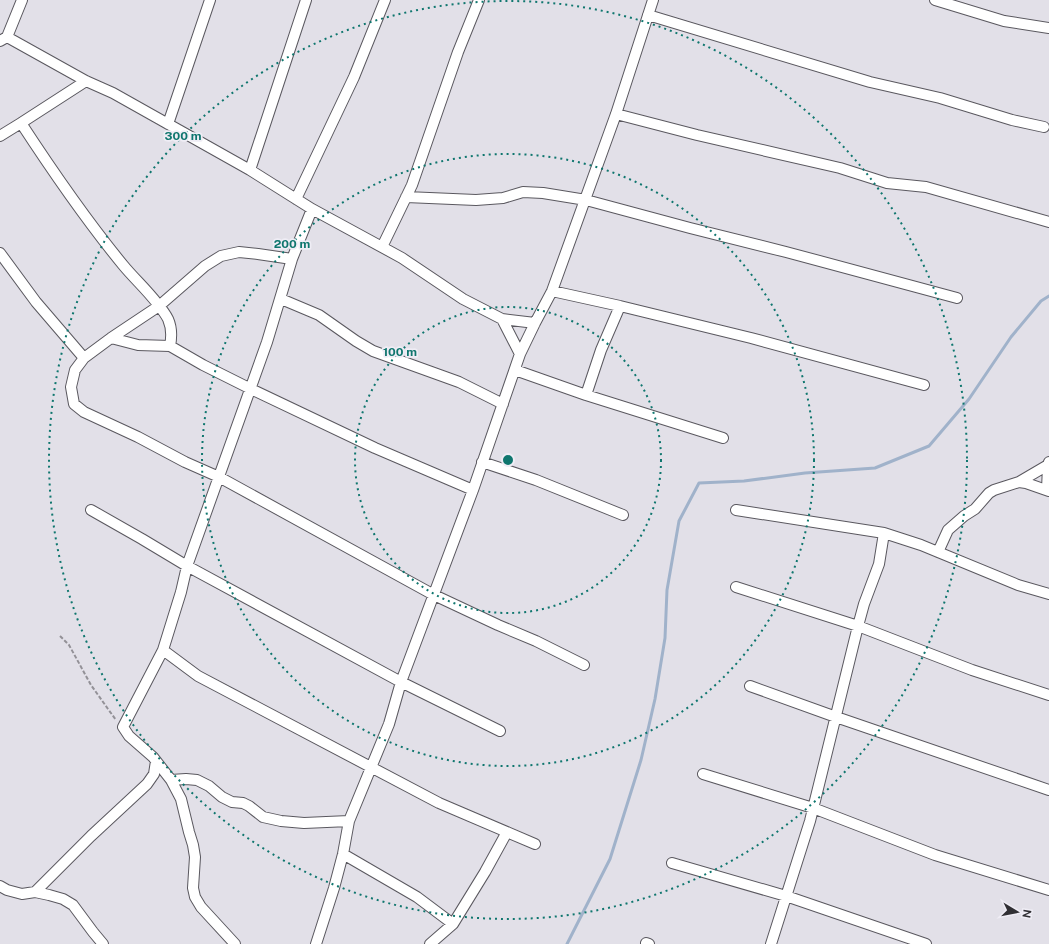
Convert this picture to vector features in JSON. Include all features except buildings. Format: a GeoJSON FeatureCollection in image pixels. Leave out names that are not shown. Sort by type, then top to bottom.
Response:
{"type":"FeatureCollection","features":[{"type":"Feature","properties":{"kind":"street"},"geometry":{"type":"LineString","coordinates":[[22,0],[3,39],[113,93],[250,170],[312,209],[402,258],[463,299],[502,319],[535,323]]}},
{"type":"Feature","properties":{"kind":"street"},"geometry":{"type":"LineString","coordinates":[[168,124],[210,0]]}},
{"type":"Feature","properties":{"kind":"street"},"geometry":{"type":"LineString","coordinates":[[250,170],[306,0]]}},
{"type":"Feature","properties":{"kind":"street"},"geometry":{"type":"LineString","coordinates":[[296,199],[354,77],[385,0]]}},
{"type":"Feature","properties":{"kind":"street"},"geometry":{"type":"LineString","coordinates":[[382,247],[412,185],[458,52],[479,0]]}},
{"type":"Feature","properties":{"kind":"street"},"geometry":{"type":"LineString","coordinates":[[316,944],[334,888],[343,854],[349,821],[389,724],[401,682],[473,490],[520,354],[552,291],[586,200],[653,0]]}},
{"type":"Feature","properties":{"kind":"street"},"geometry":{"type":"LineString","coordinates":[[935,0],[1004,21],[1049,28]]}},
{"type":"Feature","properties":{"kind":"street"},"geometry":{"type":"LineString","coordinates":[[648,15],[870,82],[940,98],[1012,120],[1044,127]]}},
{"type":"Feature","properties":{"kind":"street"},"geometry":{"type":"LineString","coordinates":[[0,136],[86,81]]}},
{"type":"Feature","properties":{"kind":"street"},"geometry":{"type":"LineString","coordinates":[[616,114],[697,135],[840,168],[887,182],[926,187],[1049,222]]}},
{"type":"Feature","properties":{"kind":"street"},"geometry":{"type":"LineString","coordinates":[[21,123],[80,211],[123,266],[159,306],[168,319],[172,332],[170,346]]}},
{"type":"Feature","properties":{"kind":"street"},"geometry":{"type":"LineString","coordinates":[[406,198],[476,200],[503,198],[523,192],[543,193],[586,200],[957,298]]}},
{"type":"Feature","properties":{"kind":"street"},"geometry":{"type":"LineString","coordinates":[[235,944],[201,907],[195,897],[193,888],[195,857],[181,799],[171,780],[153,757],[129,736],[123,727],[163,650],[181,592],[187,566],[268,342],[292,259],[312,209]]}},
{"type":"Feature","properties":{"kind":"street"},"geometry":{"type":"LineString","coordinates":[[292,259],[239,252],[221,256],[205,266],[159,306],[84,358],[75,370],[71,387],[74,404],[84,412],[218,477],[434,595],[536,641],[584,665]]}},
{"type":"Feature","properties":{"kind":"street"},"geometry":{"type":"LineString","coordinates":[[0,253],[36,302],[84,358]]}},
{"type":"Feature","properties":{"kind":"street"},"geometry":{"type":"LineString","coordinates":[[552,291],[751,338],[924,385]]}},
{"type":"Feature","properties":{"kind":"street"},"geometry":{"type":"LineString","coordinates":[[281,299],[319,315],[373,351],[458,382],[503,404]]}},
{"type":"Feature","properties":{"kind":"street"},"geometry":{"type":"LineString","coordinates":[[586,395],[601,350],[620,306]]}},
{"type":"Feature","properties":{"kind":"street"},"geometry":{"type":"LineString","coordinates":[[502,319],[520,354]]}},
{"type":"Feature","properties":{"kind":"street"},"geometry":{"type":"LineString","coordinates":[[111,338],[138,345],[170,346],[203,365],[251,389],[375,448],[473,490]]}},
{"type":"Feature","properties":{"kind":"street"},"geometry":{"type":"LineString","coordinates":[[515,370],[586,395],[723,438]]}},
{"type":"Feature","properties":{"kind":"street"},"geometry":{"type":"LineString","coordinates":[[482,462],[536,480],[624,515]]}},
{"type":"Feature","properties":{"kind":"street"},"geometry":{"type":"LineString","coordinates":[[938,552],[948,530],[964,516],[975,509],[989,493],[1018,482],[1048,464]]}},
{"type":"Feature","properties":{"kind":"street"},"geometry":{"type":"LineString","coordinates":[[1018,482],[1026,483],[1048,491],[1048,464]]}},
{"type":"Feature","properties":{"kind":"street"},"geometry":{"type":"LineString","coordinates":[[91,510],[187,566],[401,682],[500,731]]}},
{"type":"Feature","properties":{"kind":"street"},"geometry":{"type":"LineString","coordinates":[[736,510],[884,533],[921,545],[1018,585],[1049,594]]}},
{"type":"Feature","properties":{"kind":"street"},"geometry":{"type":"LineString","coordinates":[[771,944],[810,821],[858,626],[864,604],[879,564],[884,533]]}},
{"type":"Feature","properties":{"kind":"street"},"geometry":{"type":"LineString","coordinates":[[736,587],[858,626],[972,670],[1049,695]]}},
{"type":"Feature","properties":{"kind":"street"},"geometry":{"type":"LineString","coordinates":[[163,650],[198,676],[439,803],[536,844]]}},
{"type":"Feature","properties":{"kind":"street"},"geometry":{"type":"LineString","coordinates":[[750,686],[1049,790]]}},
{"type":"Feature","properties":{"kind":"street"},"geometry":{"type":"LineString","coordinates":[[35,892],[91,836],[147,784],[154,774],[156,761]]}},
{"type":"Feature","properties":{"kind":"street"},"geometry":{"type":"LineString","coordinates":[[703,774],[813,808],[935,856],[1049,890]]}},
{"type":"Feature","properties":{"kind":"street"},"geometry":{"type":"LineString","coordinates":[[171,780],[197,780],[209,786],[222,797],[232,802],[243,803],[249,806],[263,817],[304,823],[349,821]]}},
{"type":"Feature","properties":{"kind":"street"},"geometry":{"type":"LineString","coordinates":[[430,944],[453,924],[485,872],[507,832]]}},
{"type":"Feature","properties":{"kind":"street"},"geometry":{"type":"LineString","coordinates":[[343,854],[417,897],[453,924]]}},
{"type":"Feature","properties":{"kind":"street"},"geometry":{"type":"LineString","coordinates":[[672,863],[786,896],[926,944]]}},
{"type":"Feature","properties":{"kind":"street"},"geometry":{"type":"LineString","coordinates":[[0,886],[7,890],[22,894],[35,892],[63,899],[73,905],[102,944]]}},
{"type":"Feature","properties":{"kind":"path"},"geometry":{"type":"LineString","coordinates":[[60,636],[69,645],[79,665],[108,710],[123,727]]}},
{"type":"Feature","properties":{"kind":"waterway"},"geometry":{"type":"LineString","coordinates":[[567,944],[610,859],[641,760],[655,699],[665,638],[667,590],[679,521],[699,483],[744,481],[805,473],[875,468],[929,446],[969,399],[1011,337],[1041,301],[1049,296]]}}]}
